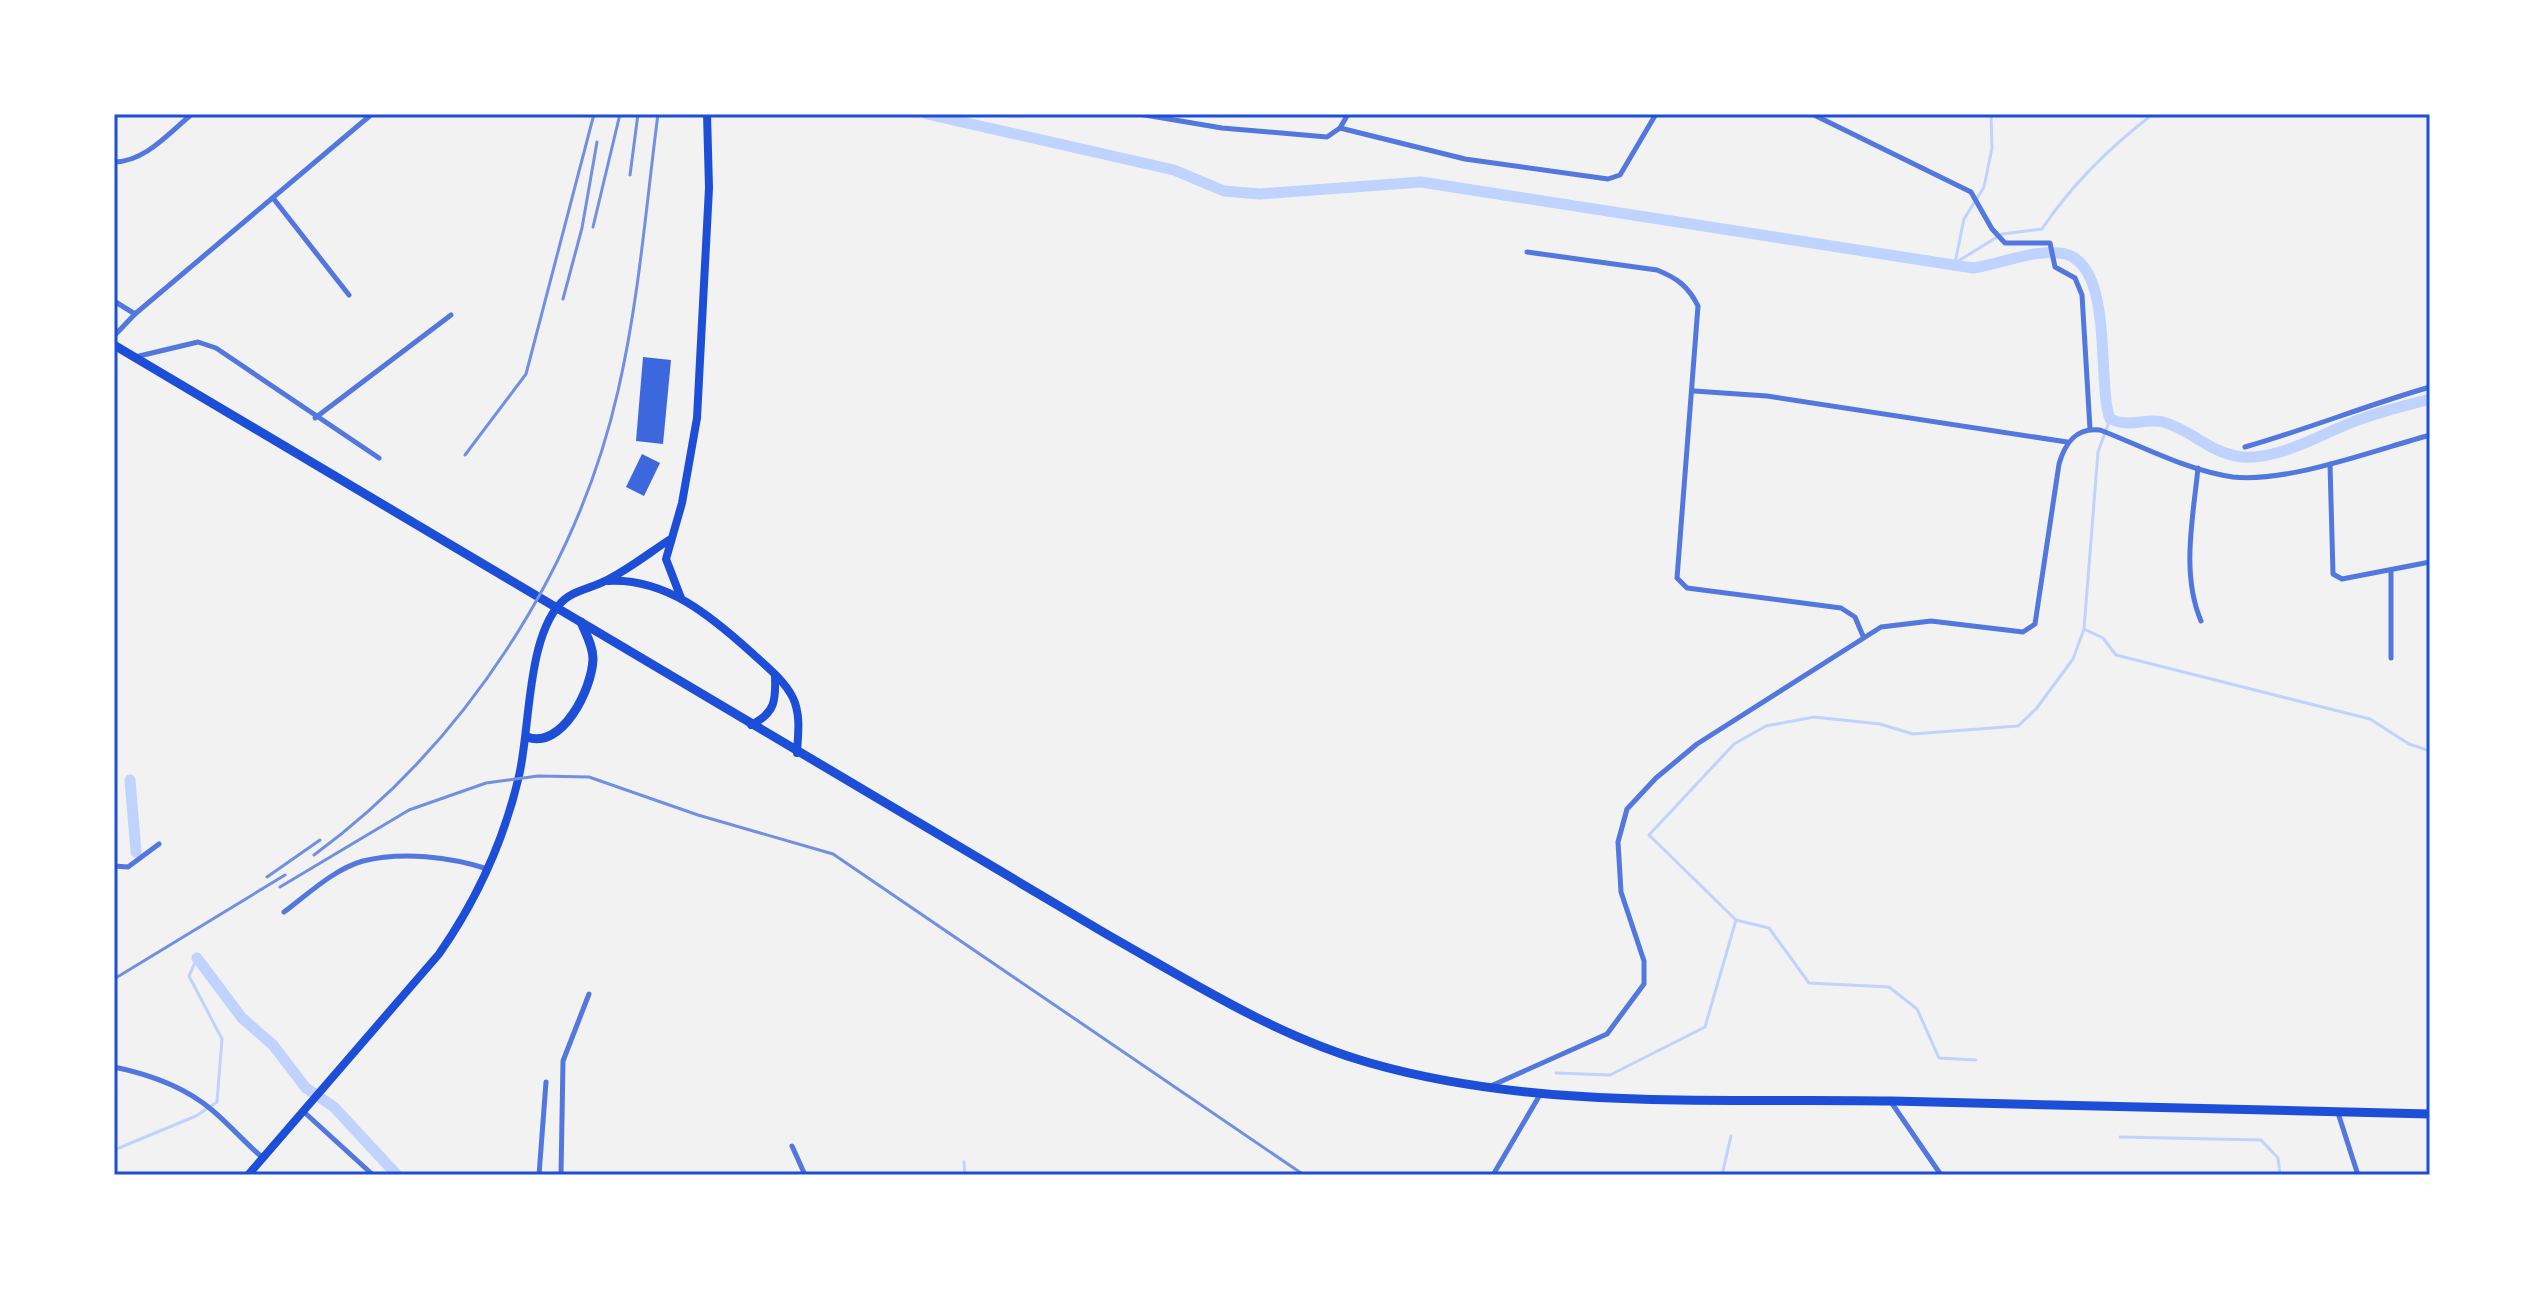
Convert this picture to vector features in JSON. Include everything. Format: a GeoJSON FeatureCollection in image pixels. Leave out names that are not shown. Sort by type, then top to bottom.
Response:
{"type":"FeatureCollection","features":[{"type":"Feature","properties":{"kind":"highway"},"geometry":{"type":"LineString","coordinates":[[114,345],[1108,935],[1278,1029],[1327,1050],[1375,1064],[1541,1092],[1751,1101],[1891,1101],[2430,1114]]}},
{"type":"Feature","properties":{"kind":"highway"},"geometry":{"type":"LineString","coordinates":[[527,737],[538,741],[548,739],[576,706],[593,664],[592,648],[580,622]]}},
{"type":"Feature","properties":{"kind":"main road"},"geometry":{"type":"LineString","coordinates":[[681,598],[666,559],[682,503],[697,418],[709,188],[707,114]]}},
{"type":"Feature","properties":{"kind":"main road"},"geometry":{"type":"LineString","coordinates":[[248,1175],[439,954],[458,925],[488,869],[518,778],[542,641],[559,604],[578,591],[606,581],[669,540]]}},
{"type":"Feature","properties":{"kind":"main road"},"geometry":{"type":"LineString","coordinates":[[606,581],[652,585],[681,598],[729,632],[775,676],[796,706],[797,753]]}},
{"type":"Feature","properties":{"kind":"main road"},"geometry":{"type":"LineString","coordinates":[[751,725],[767,717],[774,706],[775,676]]}},
{"type":"Feature","properties":{"kind":"street"},"geometry":{"type":"LineString","coordinates":[[114,162],[128,161],[148,151],[192,114]]}},
{"type":"Feature","properties":{"kind":"street"},"geometry":{"type":"LineString","coordinates":[[114,336],[135,314],[372,114]]}},
{"type":"Feature","properties":{"kind":"street"},"geometry":{"type":"LineString","coordinates":[[1139,114],[1177,116],[1222,128],[1327,137],[1340,128],[1348,114]]}},
{"type":"Feature","properties":{"kind":"street"},"geometry":{"type":"LineString","coordinates":[[1340,128],[1465,159],[1608,179],[1620,175],[1656,114]]}},
{"type":"Feature","properties":{"kind":"street"},"geometry":{"type":"LineString","coordinates":[[1812,114],[1971,192],[1992,229],[2005,243],[2050,243],[2055,267],[2075,278],[2082,295],[2090,429]]}},
{"type":"Feature","properties":{"kind":"street"},"geometry":{"type":"LineString","coordinates":[[273,198],[349,295]]}},
{"type":"Feature","properties":{"kind":"street"},"geometry":{"type":"LineString","coordinates":[[1527,252],[1657,270],[1677,278],[1691,290],[1698,306],[1694,391],[1677,578],[1687,588],[1841,608],[1855,617],[1863,636]]}},
{"type":"Feature","properties":{"kind":"street"},"geometry":{"type":"LineString","coordinates":[[114,301],[135,314]]}},
{"type":"Feature","properties":{"kind":"street"},"geometry":{"type":"LineString","coordinates":[[315,418],[451,315]]}},
{"type":"Feature","properties":{"kind":"street"},"geometry":{"type":"LineString","coordinates":[[134,357],[171,346],[198,342],[207,345],[240,363],[315,418],[379,458]]}},
{"type":"Feature","properties":{"kind":"street"},"geometry":{"type":"LineString","coordinates":[[2245,447],[2324,424],[2348,411],[2430,387]]}},
{"type":"Feature","properties":{"kind":"street"},"geometry":{"type":"LineString","coordinates":[[1694,391],[1767,396],[2068,443]]}},
{"type":"Feature","properties":{"kind":"street"},"geometry":{"type":"LineString","coordinates":[[1493,1085],[1607,1034],[1644,984],[1644,961],[1621,892],[1618,842],[1627,809],[1697,744],[1863,636],[1895,624],[1931,621],[2030,630],[2038,615],[2059,464],[2068,443],[2090,429]]}},
{"type":"Feature","properties":{"kind":"street"},"geometry":{"type":"LineString","coordinates":[[2090,429],[2198,468],[2248,478],[2330,464],[2430,435]]}},
{"type":"Feature","properties":{"kind":"street"},"geometry":{"type":"LineString","coordinates":[[2330,464],[2333,574],[2342,579],[2430,562]]}},
{"type":"Feature","properties":{"kind":"street"},"geometry":{"type":"LineString","coordinates":[[2198,468],[2190,547],[2192,599],[2201,621]]}},
{"type":"Feature","properties":{"kind":"street"},"geometry":{"type":"LineString","coordinates":[[2391,571],[2391,658]]}},
{"type":"Feature","properties":{"kind":"street"},"geometry":{"type":"LineString","coordinates":[[114,866],[128,867],[159,844]]}},
{"type":"Feature","properties":{"kind":"street"},"geometry":{"type":"LineString","coordinates":[[284,912],[334,876],[361,862],[397,856],[462,861],[488,869]]}},
{"type":"Feature","properties":{"kind":"street"},"geometry":{"type":"LineString","coordinates":[[561,1175],[563,1061],[589,994]]}},
{"type":"Feature","properties":{"kind":"street"},"geometry":{"type":"LineString","coordinates":[[114,1067],[155,1076],[212,1110],[230,1131],[263,1158]]}},
{"type":"Feature","properties":{"kind":"street"},"geometry":{"type":"LineString","coordinates":[[539,1175],[546,1082]]}},
{"type":"Feature","properties":{"kind":"street"},"geometry":{"type":"LineString","coordinates":[[1493,1175],[1541,1092]]}},
{"type":"Feature","properties":{"kind":"street"},"geometry":{"type":"LineString","coordinates":[[1891,1101],[1941,1175]]}},
{"type":"Feature","properties":{"kind":"street"},"geometry":{"type":"LineString","coordinates":[[304,1112],[373,1175]]}},
{"type":"Feature","properties":{"kind":"street"},"geometry":{"type":"LineString","coordinates":[[2337,1112],[2358,1175]]}},
{"type":"Feature","properties":{"kind":"street"},"geometry":{"type":"LineString","coordinates":[[792,1146],[805,1175]]}},
{"type":"Feature","properties":{"kind":"building"},"geometry":{"type":"Polygon","coordinates":[[[643,357],[671,360],[663,444],[636,441],[643,357]]]}},
{"type":"Feature","properties":{"kind":"building"},"geometry":{"type":"Polygon","coordinates":[[[642,454],[660,463],[644,496],[626,487],[642,454]]]}},
{"type":"Feature","properties":{"kind":"waterway"},"geometry":{"type":"LineString","coordinates":[[927,114],[1174,170],[1224,191],[1260,194],[1421,182],[1973,268],[2027,255],[2059,253],[2077,260],[2089,275],[2101,324],[2110,419],[2126,423],[2163,422],[2217,450],[2236,456],[2252,457],[2284,451],[2349,423],[2430,399]]}},
{"type":"Feature","properties":{"kind":"waterway"},"geometry":{"type":"LineString","coordinates":[[1955,263],[1964,219],[1984,187],[1992,148],[1991,114]]}},
{"type":"Feature","properties":{"kind":"waterway"},"geometry":{"type":"LineString","coordinates":[[1955,263],[2002,234],[2042,229],[2093,167],[2153,114]]}},
{"type":"Feature","properties":{"kind":"waterway"},"geometry":{"type":"LineString","coordinates":[[1976,1060],[1939,1058],[1917,1009],[1889,987],[1809,983],[1769,928],[1736,920],[1649,835],[1734,744],[1766,726],[1814,717],[1880,724],[1913,734],[2018,726],[2036,709],[2073,659],[2084,629],[2098,452],[2110,419]]}},
{"type":"Feature","properties":{"kind":"waterway"},"geometry":{"type":"LineString","coordinates":[[2084,629],[2103,638],[2116,655],[2370,719],[2409,744],[2430,751]]}},
{"type":"Feature","properties":{"kind":"waterway"},"geometry":{"type":"LineString","coordinates":[[130,780],[136,852]]}},
{"type":"Feature","properties":{"kind":"waterway"},"geometry":{"type":"LineString","coordinates":[[1556,1073],[1610,1075],[1705,1027],[1736,920]]}},
{"type":"Feature","properties":{"kind":"waterway"},"geometry":{"type":"LineString","coordinates":[[114,1150],[196,1116],[217,1102],[222,1039],[189,976],[197,958]]}},
{"type":"Feature","properties":{"kind":"waterway"},"geometry":{"type":"LineString","coordinates":[[197,958],[242,1018],[273,1045],[306,1088],[334,1107],[397,1175]]}},
{"type":"Feature","properties":{"kind":"waterway"},"geometry":{"type":"LineString","coordinates":[[1722,1175],[1731,1136]]}},
{"type":"Feature","properties":{"kind":"waterway"},"geometry":{"type":"LineString","coordinates":[[2120,1137],[2261,1140],[2278,1158],[2280,1175]]}},
{"type":"Feature","properties":{"kind":"waterway"},"geometry":{"type":"LineString","coordinates":[[964,1162],[965,1175]]}},
{"type":"Feature","properties":{"kind":"railway"},"geometry":{"type":"LineString","coordinates":[[465,455],[526,374],[594,114]]}},
{"type":"Feature","properties":{"kind":"railway"},"geometry":{"type":"LineString","coordinates":[[593,227],[620,114]]}},
{"type":"Feature","properties":{"kind":"railway"},"geometry":{"type":"LineString","coordinates":[[630,175],[638,114]]}},
{"type":"Feature","properties":{"kind":"railway"},"geometry":{"type":"LineString","coordinates":[[314,855],[368,811],[419,761],[465,707],[507,649],[543,588],[574,524],[599,458],[625,357],[637,288],[658,114]]}},
{"type":"Feature","properties":{"kind":"railway"},"geometry":{"type":"LineString","coordinates":[[563,299],[582,228],[597,142]]}},
{"type":"Feature","properties":{"kind":"railway"},"geometry":{"type":"LineString","coordinates":[[280,887],[409,810],[486,783],[538,776],[589,777],[698,815],[833,854],[1304,1175]]}},
{"type":"Feature","properties":{"kind":"railway"},"geometry":{"type":"LineString","coordinates":[[267,877],[320,840]]}},
{"type":"Feature","properties":{"kind":"railway"},"geometry":{"type":"LineString","coordinates":[[114,979],[285,875]]}}]}
